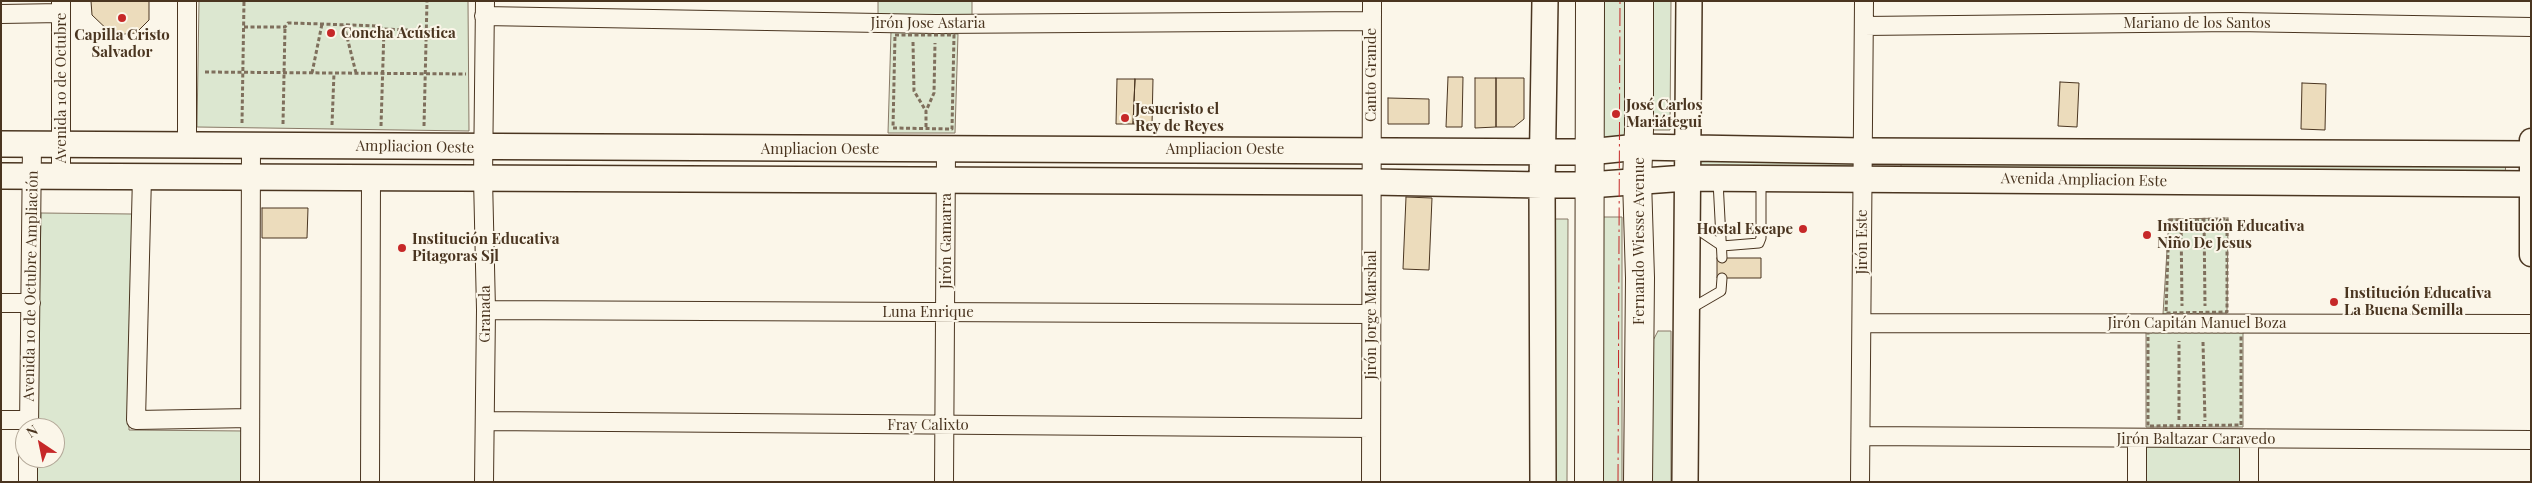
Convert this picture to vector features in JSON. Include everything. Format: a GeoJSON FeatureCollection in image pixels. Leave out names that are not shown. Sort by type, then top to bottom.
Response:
{"type":"FeatureCollection","features":[{"type":"Feature","properties":{"kind":"main road"},"geometry":{"type":"LineString","coordinates":[[1543,482],[1542,185],[1545,1]]}},
{"type":"Feature","properties":{"kind":"main road"},"geometry":{"type":"LineString","coordinates":[[1588,482],[1590,1]]}},
{"type":"Feature","properties":{"kind":"main road","name":"Fernando Wiesse Avenue"},"geometry":{"type":"LineString","coordinates":[[1638,482],[1640,278],[1637,180],[1639,1]]}},
{"type":"Feature","properties":{"kind":"main road"},"geometry":{"type":"LineString","coordinates":[[1685,482],[1686,178],[1689,1]]}},
{"type":"Feature","properties":{"kind":"main road","name":"Ampliacion Oeste"},"geometry":{"type":"LineString","coordinates":[[1,144],[187,144],[247,135],[483,147],[946,150],[1370,149],[1589,152],[1638,147]]}},
{"type":"Feature","properties":{"kind":"main road","name":"Avenida Ampliacion Este"},"geometry":{"type":"LineString","coordinates":[[1638,147],[1862,150],[2530,149]]}},
{"type":"Feature","properties":{"kind":"main road","name":"Ampliacion Oeste"},"geometry":{"type":"LineString","coordinates":[[1,176],[1371,182],[1542,185],[1589,185],[1637,180]]}},
{"type":"Feature","properties":{"kind":"main road","name":"Avenida Ampliacion Este"},"geometry":{"type":"LineString","coordinates":[[1637,180],[1686,178],[1862,178],[2530,184]]}},
{"type":"Feature","properties":{"kind":"street"},"geometry":{"type":"LineString","coordinates":[[187,1],[187,144]]}},
{"type":"Feature","properties":{"kind":"street","name":"Canto Grande"},"geometry":{"type":"LineString","coordinates":[[1370,149],[1372,1]]}},
{"type":"Feature","properties":{"kind":"street","name":"Jirón Este"},"geometry":{"type":"LineString","coordinates":[[1860,482],[1864,1]]}},
{"type":"Feature","properties":{"kind":"street"},"geometry":{"type":"LineString","coordinates":[[1,14],[60,7]]}},
{"type":"Feature","properties":{"kind":"street","name":"Avenida 10 de Octubre"},"geometry":{"type":"LineString","coordinates":[[60,7],[61,175]]}},
{"type":"Feature","properties":{"kind":"street","name":"Jirón Jose Astaria"},"geometry":{"type":"LineString","coordinates":[[484,9],[936,24],[1371,21]]}},
{"type":"Feature","properties":{"kind":"street","name":"Granada"},"geometry":{"type":"LineString","coordinates":[[484,9],[482,178],[486,310],[484,482]]}},
{"type":"Feature","properties":{"kind":"street","name":"Mariano de los Santos"},"geometry":{"type":"LineString","coordinates":[[1864,26],[2236,22],[2531,26]]}},
{"type":"Feature","properties":{"kind":"street"},"geometry":{"type":"LineString","coordinates":[[247,135],[252,178],[250,482]]}},
{"type":"Feature","properties":{"kind":"street","name":"Avenida 10 de Octubre Ampliación"},"geometry":{"type":"LineString","coordinates":[[29,418],[32,144]]}},
{"type":"Feature","properties":{"kind":"street","name":"Jirón Jorge Marshal"},"geometry":{"type":"LineString","coordinates":[[1370,149],[1371,482]]}},
{"type":"Feature","properties":{"kind":"street"},"geometry":{"type":"LineString","coordinates":[[2530,149],[2531,255]]}},
{"type":"Feature","properties":{"kind":"street","name":"Jirón Gamarra"},"geometry":{"type":"LineString","coordinates":[[944,482],[946,150]]}},
{"type":"Feature","properties":{"kind":"street"},"geometry":{"type":"LineString","coordinates":[[142,176],[136,420],[250,418]]}},
{"type":"Feature","properties":{"kind":"street"},"geometry":{"type":"LineString","coordinates":[[370,482],[371,178]]}},
{"type":"Feature","properties":{"kind":"street"},"geometry":{"type":"LineString","coordinates":[[1,303],[31,303]]}},
{"type":"Feature","properties":{"kind":"street","name":"Luna Enrique"},"geometry":{"type":"LineString","coordinates":[[486,310],[1371,314]]}},
{"type":"Feature","properties":{"kind":"street","name":"Jirón Capitán Manuel Boza"},"geometry":{"type":"LineString","coordinates":[[1862,323],[2531,324]]}},
{"type":"Feature","properties":{"kind":"street"},"geometry":{"type":"LineString","coordinates":[[1,420],[15,422]]}},
{"type":"Feature","properties":{"kind":"street","name":"Fray Calixto"},"geometry":{"type":"LineString","coordinates":[[485,422],[1371,428]]}},
{"type":"Feature","properties":{"kind":"street"},"geometry":{"type":"LineString","coordinates":[[2137,482],[2142,432]]}},
{"type":"Feature","properties":{"kind":"street"},"geometry":{"type":"LineString","coordinates":[[2245,432],[2249,482]]}},
{"type":"Feature","properties":{"kind":"street","name":"Jirón Baltazar Caravedo"},"geometry":{"type":"LineString","coordinates":[[1861,436],[2245,432],[2531,440]]}},
{"type":"Feature","properties":{"kind":"street"},"geometry":{"type":"LineString","coordinates":[[28,468],[28,482]]}},
{"type":"Feature","properties":{"kind":"lane"},"geometry":{"type":"LineString","coordinates":[[1718,178],[1722,258]]}},
{"type":"Feature","properties":{"kind":"lane"},"geometry":{"type":"LineString","coordinates":[[1686,221],[1722,246],[1759,243],[1761,238],[1761,178]]}},
{"type":"Feature","properties":{"kind":"lane"},"geometry":{"type":"LineString","coordinates":[[1686,311],[1721,291],[1722,278]]}},
{"type":"Feature","properties":{"kind":"path"},"geometry":{"type":"LineString","coordinates":[[244,1],[243,72],[247,135]]}},
{"type":"Feature","properties":{"kind":"path"},"geometry":{"type":"LineString","coordinates":[[424,127],[427,1]]}},
{"type":"Feature","properties":{"kind":"path"},"geometry":{"type":"LineString","coordinates":[[283,125],[285,27],[288,23],[377,26],[384,29],[427,31]]}},
{"type":"Feature","properties":{"kind":"path"},"geometry":{"type":"LineString","coordinates":[[312,73],[322,24]]}},
{"type":"Feature","properties":{"kind":"path"},"geometry":{"type":"LineString","coordinates":[[344,25],[356,73]]}},
{"type":"Feature","properties":{"kind":"path"},"geometry":{"type":"LineString","coordinates":[[244,27],[285,27]]}},
{"type":"Feature","properties":{"kind":"path"},"geometry":{"type":"LineString","coordinates":[[381,126],[384,29]]}},
{"type":"Feature","properties":{"kind":"path"},"geometry":{"type":"LineString","coordinates":[[926,130],[926,111],[934,93],[936,34]]}},
{"type":"Feature","properties":{"kind":"path"},"geometry":{"type":"LineString","coordinates":[[895,35],[912,35],[954,35],[952,129],[893,128],[895,35]]}},
{"type":"Feature","properties":{"kind":"path"},"geometry":{"type":"LineString","coordinates":[[912,35],[914,91],[926,111]]}},
{"type":"Feature","properties":{"kind":"path"},"geometry":{"type":"LineString","coordinates":[[200,72],[466,74]]}},
{"type":"Feature","properties":{"kind":"path"},"geometry":{"type":"LineString","coordinates":[[332,126],[334,73]]}},
{"type":"Feature","properties":{"kind":"path"},"geometry":{"type":"LineString","coordinates":[[2181,219],[2182,313]]}},
{"type":"Feature","properties":{"kind":"path"},"geometry":{"type":"LineString","coordinates":[[2181,219],[2227,219],[2227,312],[2166,313],[2169,220],[2181,219]]}},
{"type":"Feature","properties":{"kind":"path"},"geometry":{"type":"LineString","coordinates":[[2204,219],[2205,312]]}},
{"type":"Feature","properties":{"kind":"path"},"geometry":{"type":"LineString","coordinates":[[2142,432],[2148,332]]}},
{"type":"Feature","properties":{"kind":"path"},"geometry":{"type":"LineString","coordinates":[[2179,332],[2179,426]]}},
{"type":"Feature","properties":{"kind":"path"},"geometry":{"type":"LineString","coordinates":[[2203,332],[2205,426]]}},
{"type":"Feature","properties":{"kind":"path"},"geometry":{"type":"LineString","coordinates":[[2241,332],[2245,432]]}},
{"type":"Feature","properties":{"kind":"green space"},"geometry":{"type":"Polygon","coordinates":[[[199,1],[468,1],[469,131],[197,127],[199,1]]]}},
{"type":"Feature","properties":{"kind":"green space"},"geometry":{"type":"Polygon","coordinates":[[[878,1],[972,1],[972,19],[878,19],[878,1]]]}},
{"type":"Feature","properties":{"kind":"green space"},"geometry":{"type":"Polygon","coordinates":[[[1594,1],[1627,1],[1625,143],[1592,147],[1594,1]]]}},
{"type":"Feature","properties":{"kind":"green space"},"geometry":{"type":"Polygon","coordinates":[[[1645,1],[1671,1],[1670,130],[1645,130],[1645,1]]]}},
{"type":"Feature","properties":{"kind":"green space"},"geometry":{"type":"Polygon","coordinates":[[[891,32],[958,34],[955,133],[888,133],[891,32]]]}},
{"type":"Feature","properties":{"kind":"green space"},"geometry":{"type":"Polygon","coordinates":[[[1700,155],[1854,156],[1854,173],[1699,171],[1700,155]]]}},
{"type":"Feature","properties":{"kind":"green space"},"geometry":{"type":"Polygon","coordinates":[[[1901,158],[2506,161],[2505,176],[1901,172],[1901,158]]]}},
{"type":"Feature","properties":{"kind":"green space"},"geometry":{"type":"Polygon","coordinates":[[[41,213],[132,214],[129,430],[246,431],[245,482],[36,482],[36,468],[65,468],[65,418],[37,418],[41,213]]]}},
{"type":"Feature","properties":{"kind":"green space"},"geometry":{"type":"Polygon","coordinates":[[[1589,217],[1622,217],[1622,482],[1589,482],[1589,217]]]}},
{"type":"Feature","properties":{"kind":"green space"},"geometry":{"type":"Polygon","coordinates":[[[2228,218],[2227,313],[2163,314],[2169,219],[2228,218]]]}},
{"type":"Feature","properties":{"kind":"green space"},"geometry":{"type":"Polygon","coordinates":[[[1548,219],[1568,219],[1567,482],[1550,482],[1548,219]]]}},
{"type":"Feature","properties":{"kind":"green space"},"geometry":{"type":"Polygon","coordinates":[[[2146,330],[2243,331],[2243,427],[2146,427],[2146,330]]]}},
{"type":"Feature","properties":{"kind":"green space"},"geometry":{"type":"Polygon","coordinates":[[[1658,331],[1671,331],[1671,482],[1646,482],[1647,352],[1658,331]]]}},
{"type":"Feature","properties":{"kind":"green space"},"geometry":{"type":"Polygon","coordinates":[[[2237,444],[2240,447],[2241,482],[2144,482],[2144,448],[2147,445],[2237,444]]]}},
{"type":"Feature","properties":{"kind":"building","name":"Capilla Cristo Salvador"},"geometry":{"type":"Polygon","coordinates":[[[91,1],[149,1],[149,20],[136,33],[113,35],[92,15],[91,1]]]}},
{"type":"Feature","properties":{"kind":"building"},"geometry":{"type":"Polygon","coordinates":[[[1448,77],[1463,77],[1462,127],[1446,127],[1448,77]]]}},
{"type":"Feature","properties":{"kind":"building"},"geometry":{"type":"Polygon","coordinates":[[[1475,78],[1496,78],[1496,127],[1475,128],[1475,78]]]}},
{"type":"Feature","properties":{"kind":"building"},"geometry":{"type":"Polygon","coordinates":[[[1496,78],[1524,78],[1524,119],[1514,127],[1496,127],[1496,78]]]}},
{"type":"Feature","properties":{"kind":"building"},"geometry":{"type":"Polygon","coordinates":[[[1117,79],[1135,79],[1133,124],[1116,124],[1117,79]]]}},
{"type":"Feature","properties":{"kind":"building"},"geometry":{"type":"Polygon","coordinates":[[[1135,79],[1153,79],[1152,125],[1133,124],[1135,79]]]}},
{"type":"Feature","properties":{"kind":"building"},"geometry":{"type":"Polygon","coordinates":[[[2060,82],[2079,83],[2077,127],[2058,126],[2060,82]]]}},
{"type":"Feature","properties":{"kind":"building"},"geometry":{"type":"Polygon","coordinates":[[[2302,83],[2326,84],[2325,130],[2301,129],[2302,83]]]}},
{"type":"Feature","properties":{"kind":"building"},"geometry":{"type":"Polygon","coordinates":[[[1388,98],[1429,99],[1429,124],[1388,124],[1388,98]]]}},
{"type":"Feature","properties":{"kind":"building"},"geometry":{"type":"Polygon","coordinates":[[[1406,197],[1432,198],[1429,270],[1403,269],[1406,197]]]}},
{"type":"Feature","properties":{"kind":"building"},"geometry":{"type":"Polygon","coordinates":[[[262,208],[308,208],[307,238],[262,238],[262,208]]]}},
{"type":"Feature","properties":{"kind":"building"},"geometry":{"type":"Polygon","coordinates":[[[1717,258],[1761,258],[1761,278],[1717,278],[1717,258]]]}},
{"type":"Feature","properties":{"kind":"power"},"geometry":{"type":"LineString","coordinates":[[1618,482],[1620,1]]}},
{"type":"Feature","properties":{"kind":"place","name":"Capilla Cristo Salvador"},"geometry":{"type":"Point","coordinates":[122,18]}},
{"type":"Feature","properties":{"kind":"place","name":"Concha Acústica"},"geometry":{"type":"Point","coordinates":[331,33]}},
{"type":"Feature","properties":{"kind":"place","name":"José Carlos Mariátegui"},"geometry":{"type":"Point","coordinates":[1616,114]}},
{"type":"Feature","properties":{"kind":"place","name":"Jesucristo el Rey de Reyes"},"geometry":{"type":"Point","coordinates":[1125,118]}},
{"type":"Feature","properties":{"kind":"place","name":"Hostal Escape"},"geometry":{"type":"Point","coordinates":[1803,229]}},
{"type":"Feature","properties":{"kind":"place","name":"Institución Educativa Niño De Jesus"},"geometry":{"type":"Point","coordinates":[2147,235]}},
{"type":"Feature","properties":{"kind":"place","name":"Institución Educativa Pitagoras Sjl"},"geometry":{"type":"Point","coordinates":[402,248]}},
{"type":"Feature","properties":{"kind":"place","name":"Institución Educativa La Buena Semilla"},"geometry":{"type":"Point","coordinates":[2334,302]}}]}
